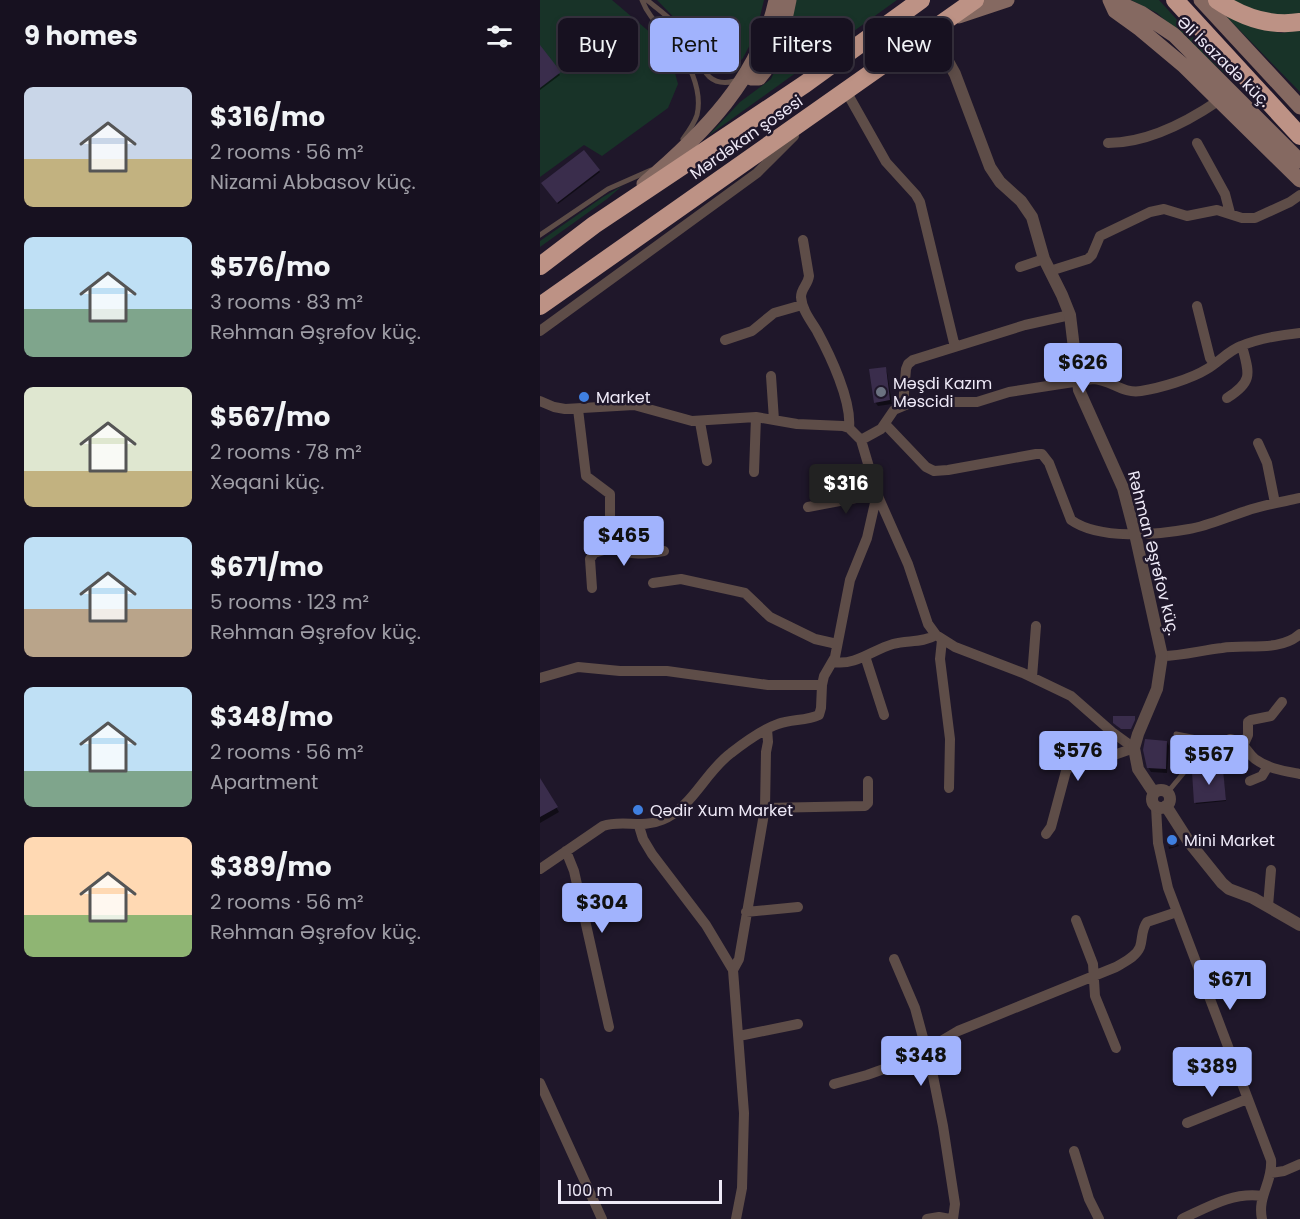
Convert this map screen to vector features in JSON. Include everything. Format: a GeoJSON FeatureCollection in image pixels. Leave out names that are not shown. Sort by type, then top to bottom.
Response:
{"type":"FeatureCollection","features":[{"type":"Feature","properties":{"kind":"highway","name":"Mərdəkan şosesi"},"geometry":{"type":"LineString","coordinates":[[540,266],[594,225],[805,84],[921,0]]}},
{"type":"Feature","properties":{"kind":"highway","name":"Mərdəkan şosesi"},"geometry":{"type":"LineString","coordinates":[[948,18],[975,0]]}},
{"type":"Feature","properties":{"kind":"highway"},"geometry":{"type":"LineString","coordinates":[[1175,0],[1300,136]]}},
{"type":"Feature","properties":{"kind":"highway"},"geometry":{"type":"LineString","coordinates":[[1217,0],[1235,12],[1257,20],[1277,24],[1300,22]]}},
{"type":"Feature","properties":{"kind":"highway","name":"Mərdəkan şosesi"},"geometry":{"type":"LineString","coordinates":[[540,306],[872,72]]}},
{"type":"Feature","properties":{"kind":"main road"},"geometry":{"type":"LineString","coordinates":[[594,225],[668,163],[718,111],[748,71],[764,42],[776,0]]}},
{"type":"Feature","properties":{"kind":"main road"},"geometry":{"type":"LineString","coordinates":[[748,71],[751,78],[759,78],[771,58],[778,42],[789,0]]}},
{"type":"Feature","properties":{"kind":"main road"},"geometry":{"type":"LineString","coordinates":[[952,20],[1007,0]]}},
{"type":"Feature","properties":{"kind":"main road"},"geometry":{"type":"LineString","coordinates":[[1111,0],[1115,11],[1159,43],[1300,180]]}},
{"type":"Feature","properties":{"kind":"main road","name":"Əli İsazadə küç."},"geometry":{"type":"LineString","coordinates":[[1111,0],[1141,13],[1174,35],[1300,161]]}},
{"type":"Feature","properties":{"kind":"main road"},"geometry":{"type":"LineString","coordinates":[[1201,0],[1300,107]]}},
{"type":"Feature","properties":{"kind":"street","name":"Rəhman Əşrəfov küç."},"geometry":{"type":"LineString","coordinates":[[952,69],[990,167],[1000,182],[1021,201],[1032,217],[1044,259],[1070,315],[1077,381],[1083,401],[1120,479],[1135,534],[1161,656],[1156,689],[1134,748]]}},
{"type":"Feature","properties":{"kind":"street"},"geometry":{"type":"LineString","coordinates":[[846,91],[886,162],[920,202],[955,347]]}},
{"type":"Feature","properties":{"kind":"street"},"geometry":{"type":"LineString","coordinates":[[1108,143],[1136,141],[1195,116],[1218,101]]}},
{"type":"Feature","properties":{"kind":"street"},"geometry":{"type":"LineString","coordinates":[[540,331],[757,173],[819,110]]}},
{"type":"Feature","properties":{"kind":"street"},"geometry":{"type":"LineString","coordinates":[[1197,143],[1225,194],[1230,213]]}},
{"type":"Feature","properties":{"kind":"street"},"geometry":{"type":"LineString","coordinates":[[1050,271],[1088,259],[1100,236],[1150,212],[1164,209],[1187,216],[1212,210],[1242,218],[1255,218],[1300,195]]}},
{"type":"Feature","properties":{"kind":"street"},"geometry":{"type":"LineString","coordinates":[[803,240],[809,276],[801,294],[802,305],[836,375],[849,415],[849,428]]}},
{"type":"Feature","properties":{"kind":"street"},"geometry":{"type":"LineString","coordinates":[[1020,267],[1044,259]]}},
{"type":"Feature","properties":{"kind":"street"},"geometry":{"type":"LineString","coordinates":[[725,340],[752,331],[774,313],[802,305]]}},
{"type":"Feature","properties":{"kind":"street"},"geometry":{"type":"LineString","coordinates":[[1197,306],[1210,358],[1214,364]]}},
{"type":"Feature","properties":{"kind":"street"},"geometry":{"type":"LineString","coordinates":[[903,405],[906,369],[913,360],[1025,325],[1070,315]]}},
{"type":"Feature","properties":{"kind":"street"},"geometry":{"type":"LineString","coordinates":[[861,440],[874,434],[894,410],[903,405],[924,401],[964,404],[1009,392],[1101,379],[1129,392],[1140,392],[1205,370],[1229,352],[1242,346],[1274,336],[1300,333]]}},
{"type":"Feature","properties":{"kind":"street"},"geometry":{"type":"LineString","coordinates":[[1227,398],[1245,385],[1248,378],[1242,346]]}},
{"type":"Feature","properties":{"kind":"street"},"geometry":{"type":"LineString","coordinates":[[771,376],[774,420]]}},
{"type":"Feature","properties":{"kind":"street"},"geometry":{"type":"LineString","coordinates":[[540,401],[554,407],[578,409],[634,405],[700,422],[756,417],[849,428],[861,440],[877,494],[908,564],[928,624],[939,638],[963,651],[1032,677],[1071,696],[1134,748],[1138,769],[1154,793],[1152,801],[1161,807],[1222,883],[1229,889],[1268,906],[1300,925]]}},
{"type":"Feature","properties":{"kind":"street"},"geometry":{"type":"LineString","coordinates":[[578,409],[586,476],[610,494],[610,532],[613,547]]}},
{"type":"Feature","properties":{"kind":"street"},"geometry":{"type":"LineString","coordinates":[[754,472],[756,417]]}},
{"type":"Feature","properties":{"kind":"street"},"geometry":{"type":"LineString","coordinates":[[700,422],[707,461]]}},
{"type":"Feature","properties":{"kind":"street"},"geometry":{"type":"LineString","coordinates":[[885,423],[926,467],[934,471],[1042,454],[1049,463],[1071,520],[1096,531],[1135,534],[1189,529],[1275,503],[1300,498]]}},
{"type":"Feature","properties":{"kind":"street"},"geometry":{"type":"LineString","coordinates":[[1258,443],[1267,464],[1275,503]]}},
{"type":"Feature","properties":{"kind":"street"},"geometry":{"type":"LineString","coordinates":[[808,507],[877,494]]}},
{"type":"Feature","properties":{"kind":"street"},"geometry":{"type":"LineString","coordinates":[[540,869],[603,826],[611,823],[649,825],[671,816],[687,803],[719,763],[730,753],[777,724],[819,715],[824,676],[833,662],[850,580],[867,538],[877,494]]}},
{"type":"Feature","properties":{"kind":"street"},"geometry":{"type":"LineString","coordinates":[[592,588],[590,559],[594,553],[613,547],[625,553],[638,555],[664,551]]}},
{"type":"Feature","properties":{"kind":"street"},"geometry":{"type":"LineString","coordinates":[[653,583],[681,579],[745,593],[770,617],[815,639],[837,644]]}},
{"type":"Feature","properties":{"kind":"street"},"geometry":{"type":"LineString","coordinates":[[1032,677],[1036,626]]}},
{"type":"Feature","properties":{"kind":"street"},"geometry":{"type":"LineString","coordinates":[[1161,656],[1180,656],[1237,646],[1270,645],[1295,638],[1300,633]]}},
{"type":"Feature","properties":{"kind":"street"},"geometry":{"type":"LineString","coordinates":[[833,662],[846,663],[889,645],[939,638]]}},
{"type":"Feature","properties":{"kind":"street"},"geometry":{"type":"LineString","coordinates":[[939,638],[950,739],[948,788]]}},
{"type":"Feature","properties":{"kind":"street"},"geometry":{"type":"LineString","coordinates":[[865,656],[884,715]]}},
{"type":"Feature","properties":{"kind":"street"},"geometry":{"type":"LineString","coordinates":[[540,678],[578,667],[620,671],[667,671],[768,685],[822,685]]}},
{"type":"Feature","properties":{"kind":"street"},"geometry":{"type":"LineString","coordinates":[[1244,744],[1248,735],[1248,722],[1271,716],[1282,702]]}},
{"type":"Feature","properties":{"kind":"street"},"geometry":{"type":"LineString","coordinates":[[733,970],[740,959],[765,808],[767,729]]}},
{"type":"Feature","properties":{"kind":"street"},"geometry":{"type":"LineString","coordinates":[[1230,739],[1244,744],[1256,759],[1268,766],[1280,771],[1300,774]]}},
{"type":"Feature","properties":{"kind":"street"},"geometry":{"type":"LineString","coordinates":[[1046,834],[1051,827],[1069,766],[1077,762],[1109,757],[1134,748]]}},
{"type":"Feature","properties":{"kind":"street"},"geometry":{"type":"LineString","coordinates":[[1250,781],[1262,776],[1268,766]]}},
{"type":"Feature","properties":{"kind":"street"},"geometry":{"type":"LineString","coordinates":[[765,808],[865,806],[868,803],[868,781]]}},
{"type":"Feature","properties":{"kind":"street"},"geometry":{"type":"LineString","coordinates":[[1154,793],[1160,790],[1167,793],[1170,800],[1161,807]]}},
{"type":"Feature","properties":{"kind":"street"},"geometry":{"type":"LineString","coordinates":[[1161,807],[1162,862],[1177,912],[1269,1153],[1271,1173],[1260,1205],[1262,1219]]}},
{"type":"Feature","properties":{"kind":"street"},"geometry":{"type":"LineString","coordinates":[[639,826],[643,839],[652,854],[706,925],[733,970],[744,1094],[742,1188],[736,1219]]}},
{"type":"Feature","properties":{"kind":"street"},"geometry":{"type":"LineString","coordinates":[[566,851],[574,871],[609,1027]]}},
{"type":"Feature","properties":{"kind":"street"},"geometry":{"type":"LineString","coordinates":[[1268,906],[1271,870]]}},
{"type":"Feature","properties":{"kind":"street"},"geometry":{"type":"LineString","coordinates":[[746,912],[798,907]]}},
{"type":"Feature","properties":{"kind":"street"},"geometry":{"type":"LineString","coordinates":[[834,1084],[891,1068],[926,1052],[958,1031],[1129,959],[1139,949],[1142,929],[1147,922],[1177,912]]}},
{"type":"Feature","properties":{"kind":"street"},"geometry":{"type":"LineString","coordinates":[[1076,920],[1091,959],[1095,996],[1116,1048]]}},
{"type":"Feature","properties":{"kind":"street"},"geometry":{"type":"LineString","coordinates":[[894,959],[915,1008],[934,1080],[955,1204],[952,1219],[939,1217],[927,1219]]}},
{"type":"Feature","properties":{"kind":"street"},"geometry":{"type":"LineString","coordinates":[[739,1036],[798,1024]]}},
{"type":"Feature","properties":{"kind":"street"},"geometry":{"type":"LineString","coordinates":[[540,1083],[602,1219]]}},
{"type":"Feature","properties":{"kind":"street"},"geometry":{"type":"LineString","coordinates":[[1187,1123],[1247,1099]]}},
{"type":"Feature","properties":{"kind":"street"},"geometry":{"type":"LineString","coordinates":[[1074,1151],[1089,1199],[1099,1219]]}},
{"type":"Feature","properties":{"kind":"street"},"geometry":{"type":"LineString","coordinates":[[1271,1173],[1284,1171],[1300,1164]]}},
{"type":"Feature","properties":{"kind":"street"},"geometry":{"type":"LineString","coordinates":[[1182,1219],[1226,1199],[1249,1194],[1262,1196]]}},
{"type":"Feature","properties":{"kind":"lane"},"geometry":{"type":"LineString","coordinates":[[642,0],[651,19],[672,41],[690,68],[698,100],[698,112],[694,122],[668,163]]}},
{"type":"Feature","properties":{"kind":"lane"},"geometry":{"type":"LineString","coordinates":[[647,0],[677,25],[687,37],[710,79],[720,83],[731,83],[748,71]]}},
{"type":"Feature","properties":{"kind":"lane"},"geometry":{"type":"LineString","coordinates":[[698,148],[743,124]]}},
{"type":"Feature","properties":{"kind":"lane"},"geometry":{"type":"LineString","coordinates":[[540,236],[608,189],[689,152]]}},
{"type":"Feature","properties":{"kind":"lane"},"geometry":{"type":"LineString","coordinates":[[1176,734],[1212,741]]}},
{"type":"Feature","properties":{"kind":"lane"},"geometry":{"type":"LineString","coordinates":[[1167,793],[1186,770],[1195,738]]}},
{"type":"Feature","properties":{"kind":"green space"},"geometry":{"type":"Polygon","coordinates":[[[540,0],[612,0],[633,18],[558,18],[558,72],[638,72],[638,22],[650,32],[650,72],[675,72],[678,84],[668,108],[602,156],[584,145],[540,177],[540,0]]]}},
{"type":"Feature","properties":{"kind":"green space"},"geometry":{"type":"Polygon","coordinates":[[[657,0],[764,0],[760,18],[751,18],[751,43],[739,62],[739,18],[674,18],[657,0]]]}},
{"type":"Feature","properties":{"kind":"green space"},"geometry":{"type":"Polygon","coordinates":[[[795,0],[897,0],[872,18],[865,18],[865,23],[853,32],[853,18],[791,18],[795,0]]]}},
{"type":"Feature","properties":{"kind":"green space"},"geometry":{"type":"Polygon","coordinates":[[[1131,0],[1159,0],[1232,80],[1157,13],[1131,0]]]}},
{"type":"Feature","properties":{"kind":"green space"},"geometry":{"type":"Polygon","coordinates":[[[1228,0],[1300,0],[1300,15],[1267,16],[1228,0]]]}},
{"type":"Feature","properties":{"kind":"green space"},"geometry":{"type":"Polygon","coordinates":[[[1219,9],[1250,25],[1281,33],[1300,30],[1300,92],[1219,9]]]}},
{"type":"Feature","properties":{"kind":"green space"},"geometry":{"type":"Polygon","coordinates":[[[774,72],[797,72],[708,136],[740,102],[771,79],[774,72]]]}},
{"type":"Feature","properties":{"kind":"green space"},"geometry":{"type":"Polygon","coordinates":[[[622,186],[607,199],[540,247],[540,241],[622,186]]]}},
{"type":"Feature","properties":{"kind":"building"},"geometry":{"type":"Polygon","coordinates":[[[540,45],[558,68],[558,72],[561,72],[540,88],[540,45]]]}},
{"type":"Feature","properties":{"kind":"building"},"geometry":{"type":"Polygon","coordinates":[[[584,150],[600,170],[557,203],[541,183],[584,150]]]}},
{"type":"Feature","properties":{"kind":"building"},"geometry":{"type":"Polygon","coordinates":[[[886,367],[890,400],[874,403],[869,369],[886,367]]]}},
{"type":"Feature","properties":{"kind":"building"},"geometry":{"type":"Polygon","coordinates":[[[1113,716],[1135,716],[1135,720],[1131,729],[1121,729],[1113,723],[1113,716]]]}},
{"type":"Feature","properties":{"kind":"building"},"geometry":{"type":"Polygon","coordinates":[[[1145,739],[1167,741],[1166,769],[1147,768],[1143,750],[1145,739]]]}},
{"type":"Feature","properties":{"kind":"building"},"geometry":{"type":"Polygon","coordinates":[[[1223,769],[1226,800],[1194,803],[1192,772],[1223,769]]]}},
{"type":"Feature","properties":{"kind":"building"},"geometry":{"type":"Polygon","coordinates":[[[540,778],[558,807],[540,817],[540,778]]]}},
{"type":"Feature","properties":{"kind":"place","name":"Məşdi Kazım Məscidi"},"geometry":{"type":"Point","coordinates":[881,392]}},
{"type":"Feature","properties":{"kind":"place","name":"Market"},"geometry":{"type":"Point","coordinates":[584,397]}},
{"type":"Feature","properties":{"kind":"place","name":"Qədir Xum Market"},"geometry":{"type":"Point","coordinates":[638,810]}},
{"type":"Feature","properties":{"kind":"place","name":"Mini Market"},"geometry":{"type":"Point","coordinates":[1172,840]}}]}
